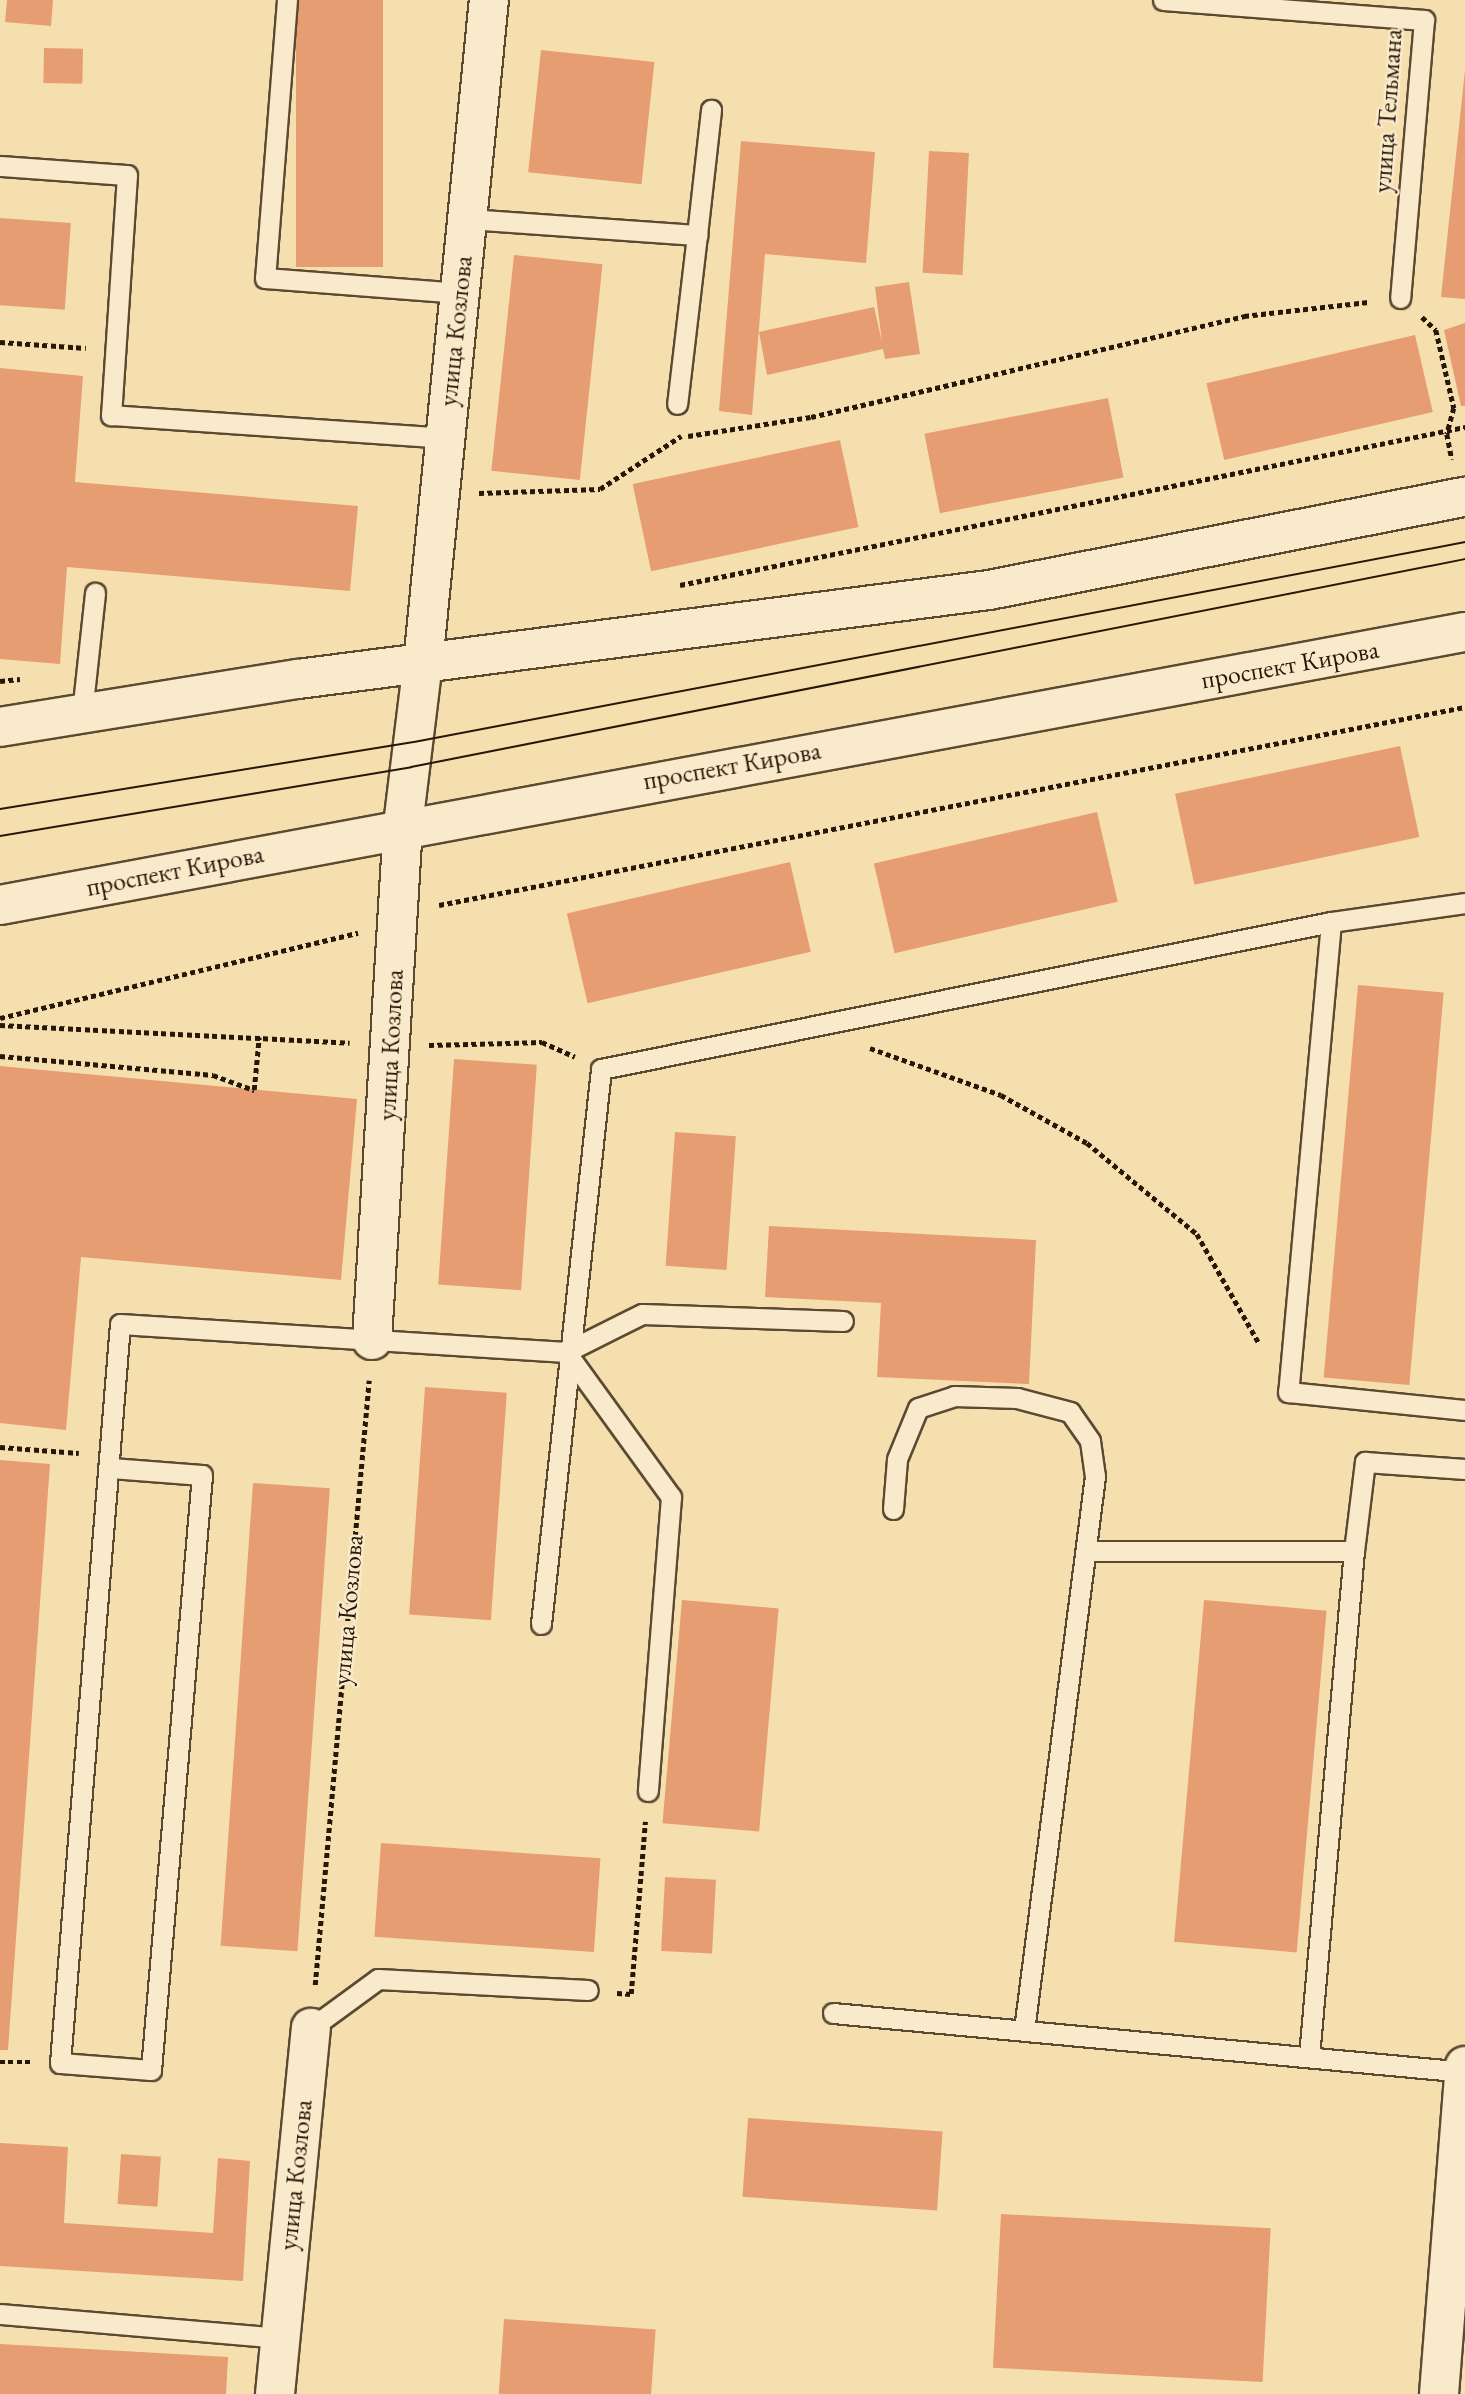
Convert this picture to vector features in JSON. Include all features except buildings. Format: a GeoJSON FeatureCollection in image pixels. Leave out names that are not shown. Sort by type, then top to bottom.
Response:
{"type":"FeatureCollection","features":[{"type":"Feature","properties":{"kind":"street","name":"улица Козлова"},"geometry":{"type":"LineString","coordinates":[[372,1340],[402,825],[423,663],[489,0]]}},
{"type":"Feature","properties":{"kind":"street"},"geometry":{"type":"LineString","coordinates":[[0,727],[423,663],[989,590],[1462,498]]}},
{"type":"Feature","properties":{"kind":"street","name":"проспект Кирова"},"geometry":{"type":"LineString","coordinates":[[0,905],[402,825],[1465,632]]}},
{"type":"Feature","properties":{"kind":"street","name":"улица Козлова"},"geometry":{"type":"LineString","coordinates":[[275,2394],[311,2028]]}},
{"type":"Feature","properties":{"kind":"street"},"geometry":{"type":"LineString","coordinates":[[1439,2394],[1465,2066]]}},
{"type":"Feature","properties":{"kind":"lane"},"geometry":{"type":"LineString","coordinates":[[287,0],[265,278],[460,293]]}},
{"type":"Feature","properties":{"kind":"lane","name":"улица Тельмана"},"geometry":{"type":"LineString","coordinates":[[1163,0],[1424,19],[1400,298]]}},
{"type":"Feature","properties":{"kind":"lane"},"geometry":{"type":"LineString","coordinates":[[677,404],[711,110]]}},
{"type":"Feature","properties":{"kind":"lane"},"geometry":{"type":"LineString","coordinates":[[0,166],[127,175],[111,415],[445,438]]}},
{"type":"Feature","properties":{"kind":"lane"},"geometry":{"type":"LineString","coordinates":[[467,219],[697,235]]}},
{"type":"Feature","properties":{"kind":"lane"},"geometry":{"type":"LineString","coordinates":[[82,713],[96,593]]}},
{"type":"Feature","properties":{"kind":"lane"},"geometry":{"type":"LineString","coordinates":[[541,1624],[566,1352],[601,1069],[1331,922],[1465,903]]}},
{"type":"Feature","properties":{"kind":"lane"},"geometry":{"type":"LineString","coordinates":[[1331,922],[1288,1392],[1465,1410]]}},
{"type":"Feature","properties":{"kind":"lane"},"geometry":{"type":"LineString","coordinates":[[111,1462],[202,1475],[150,2070],[60,2063],[111,1462],[120,1324],[566,1352],[642,1314],[843,1321]]}},
{"type":"Feature","properties":{"kind":"lane"},"geometry":{"type":"LineString","coordinates":[[566,1352],[671,1497],[648,1791]]}},
{"type":"Feature","properties":{"kind":"lane"},"geometry":{"type":"LineString","coordinates":[[893,1509],[897,1459],[918,1408],[954,1396],[1017,1398],[1070,1412],[1090,1441],[1095,1476],[1024,2030]]}},
{"type":"Feature","properties":{"kind":"lane"},"geometry":{"type":"LineString","coordinates":[[1309,2056],[1354,1551],[1365,1462],[1465,1469]]}},
{"type":"Feature","properties":{"kind":"lane"},"geometry":{"type":"LineString","coordinates":[[1086,1551],[1354,1551]]}},
{"type":"Feature","properties":{"kind":"lane"},"geometry":{"type":"LineString","coordinates":[[311,2028],[379,1979],[588,1990]]}},
{"type":"Feature","properties":{"kind":"lane"},"geometry":{"type":"LineString","coordinates":[[833,2013],[1465,2072]]}},
{"type":"Feature","properties":{"kind":"lane"},"geometry":{"type":"LineString","coordinates":[[0,2314],[280,2338]]}},
{"type":"Feature","properties":{"kind":"path"},"geometry":{"type":"LineString","coordinates":[[439,494],[600,489],[681,437],[811,418],[1244,316],[1400,298],[1436,330],[1454,408],[1447,434],[1462,498]]}},
{"type":"Feature","properties":{"kind":"path"},"geometry":{"type":"LineString","coordinates":[[0,342],[115,350]]}},
{"type":"Feature","properties":{"kind":"path"},"geometry":{"type":"LineString","coordinates":[[677,404],[681,437]]}},
{"type":"Feature","properties":{"kind":"path"},"geometry":{"type":"LineString","coordinates":[[673,587],[1447,434],[1465,427]]}},
{"type":"Feature","properties":{"kind":"path"},"geometry":{"type":"LineString","coordinates":[[0,681],[26,678]]}},
{"type":"Feature","properties":{"kind":"path"},"geometry":{"type":"LineString","coordinates":[[0,1018],[398,920],[449,901],[1465,707]]}},
{"type":"Feature","properties":{"kind":"path"},"geometry":{"type":"LineString","coordinates":[[0,1025],[391,1045],[542,1042],[601,1069]]}},
{"type":"Feature","properties":{"kind":"path"},"geometry":{"type":"LineString","coordinates":[[813,1027],[1001,1095],[1087,1143],[1197,1234],[1288,1392]]}},
{"type":"Feature","properties":{"kind":"path"},"geometry":{"type":"LineString","coordinates":[[0,1056],[213,1074],[254,1090],[259,1037]]}},
{"type":"Feature","properties":{"kind":"path","name":"улица Козлова"},"geometry":{"type":"LineString","coordinates":[[311,2028],[372,1340]]}},
{"type":"Feature","properties":{"kind":"path"},"geometry":{"type":"LineString","coordinates":[[0,1447],[111,1462]]}},
{"type":"Feature","properties":{"kind":"path"},"geometry":{"type":"LineString","coordinates":[[588,1990],[631,1994],[648,1791]]}},
{"type":"Feature","properties":{"kind":"tram line"},"geometry":{"type":"LineString","coordinates":[[0,809],[414,742],[1465,542]]}},
{"type":"Feature","properties":{"kind":"tram line"},"geometry":{"type":"LineString","coordinates":[[0,836],[411,767],[1465,559]]}}]}
